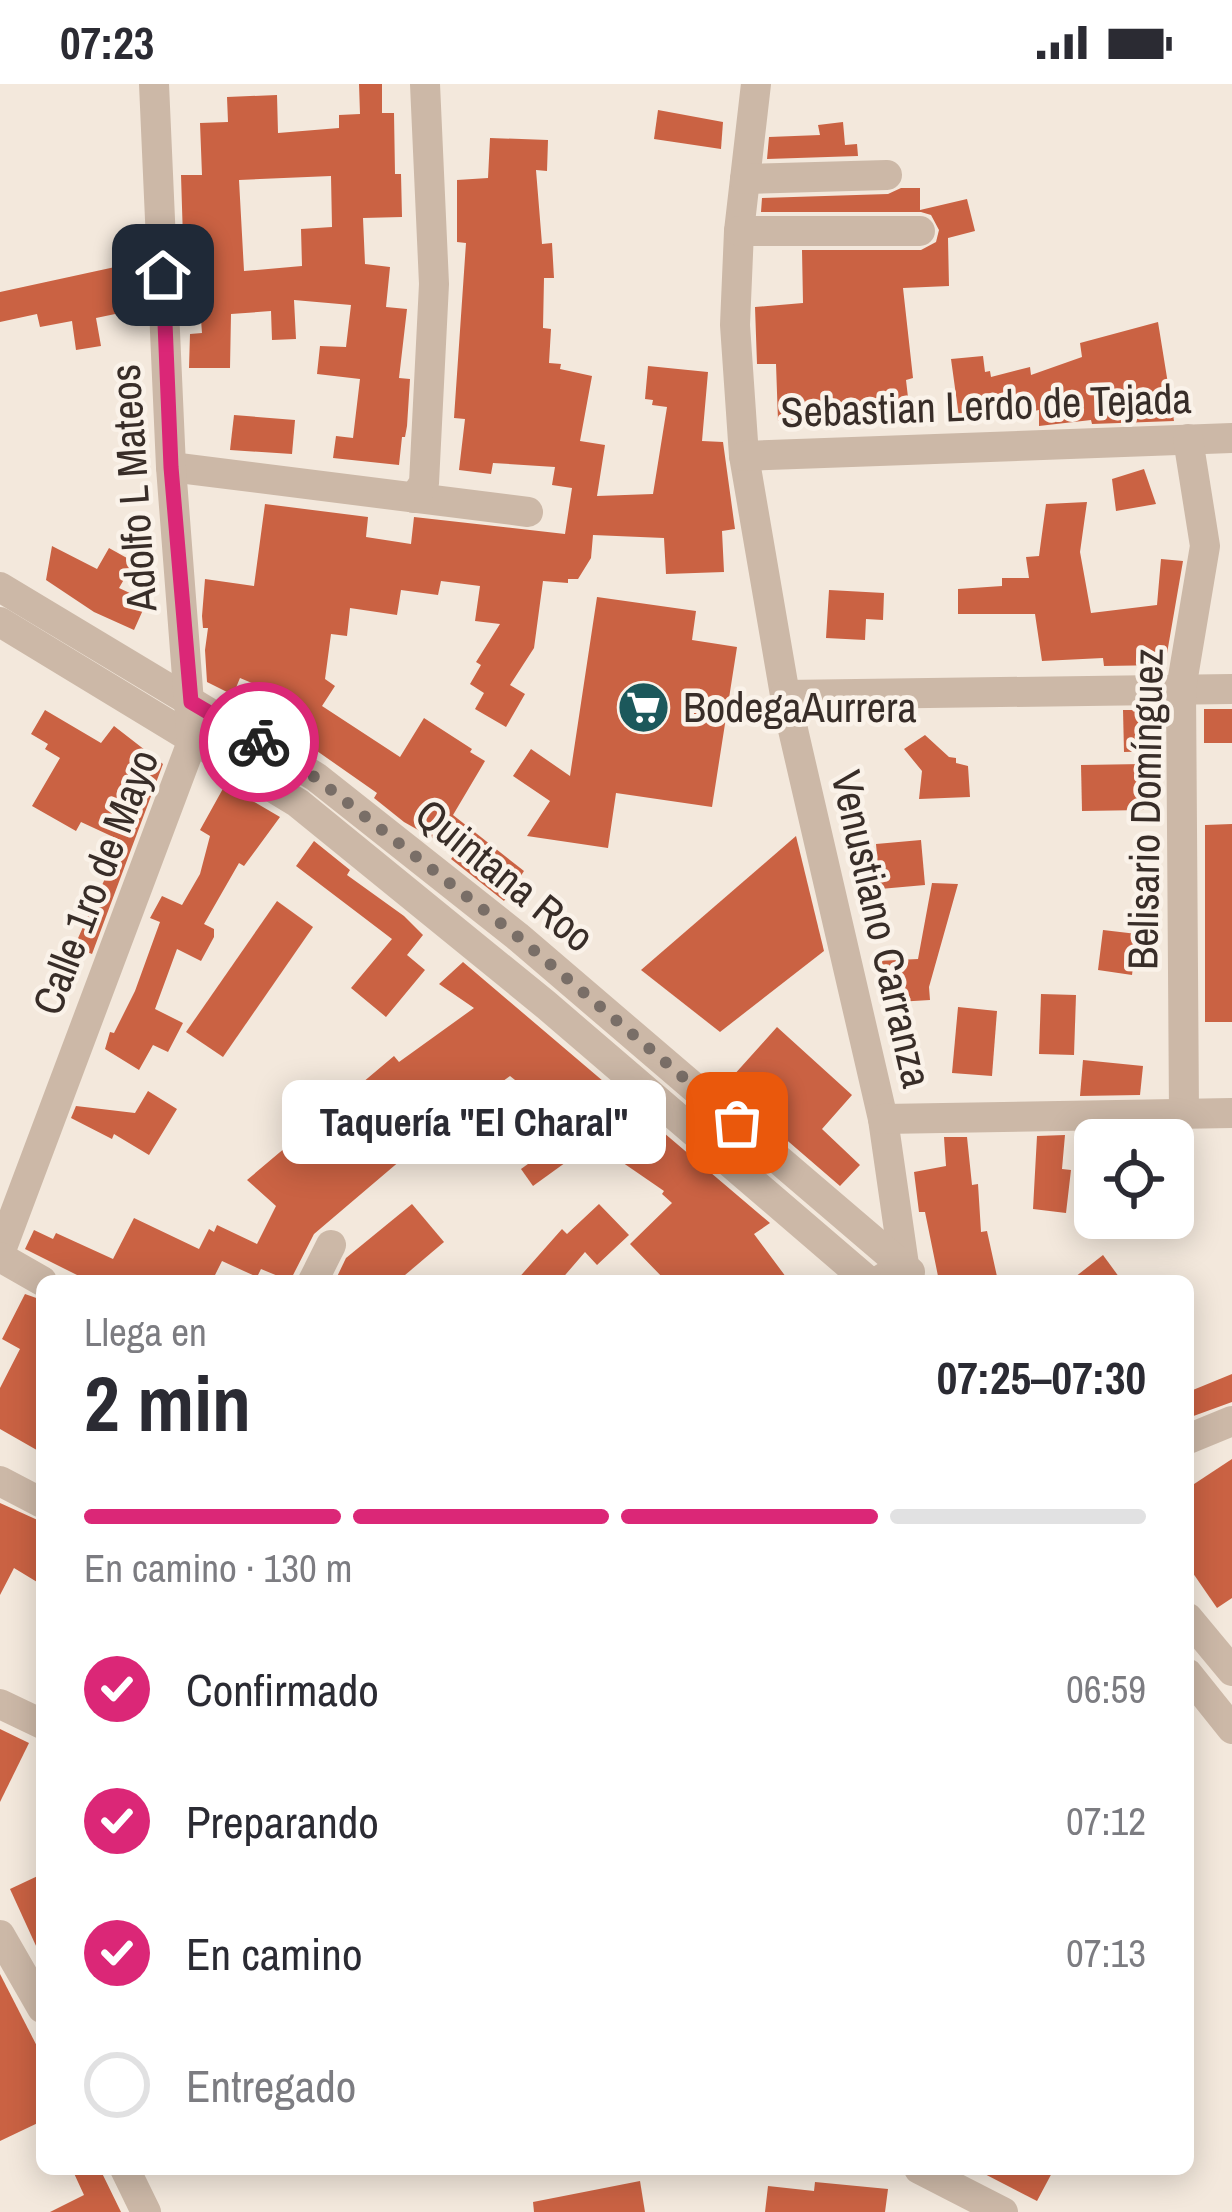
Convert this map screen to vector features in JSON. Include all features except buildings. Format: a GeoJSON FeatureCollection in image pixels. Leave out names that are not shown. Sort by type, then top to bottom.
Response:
{"type":"FeatureCollection","features":[{"type":"Feature","properties":{"kind":"street","name":"Adolfo L Mateos"},"geometry":{"type":"LineString","coordinates":[[154,84],[171,467],[192,742]]}},
{"type":"Feature","properties":{"kind":"street"},"geometry":{"type":"LineString","coordinates":[[414,498],[424,483],[434,284],[425,84]]}},
{"type":"Feature","properties":{"kind":"street","name":"Venustiano Carranza"},"geometry":{"type":"LineString","coordinates":[[756,84],[739,231],[736,325],[744,456],[784,695],[883,1118],[900,1275]]}},
{"type":"Feature","properties":{"kind":"street"},"geometry":{"type":"LineString","coordinates":[[745,179],[887,175]]}},
{"type":"Feature","properties":{"kind":"street"},"geometry":{"type":"LineString","coordinates":[[739,231],[920,231]]}},
{"type":"Feature","properties":{"kind":"street","name":"Sebastian Lerdo de Tejada"},"geometry":{"type":"LineString","coordinates":[[744,456],[1232,438]]}},
{"type":"Feature","properties":{"kind":"street","name":"Belisario Domínguez"},"geometry":{"type":"LineString","coordinates":[[1184,1112],[1181,689],[1205,546],[1188,439]]}},
{"type":"Feature","properties":{"kind":"street"},"geometry":{"type":"LineString","coordinates":[[171,467],[528,512]]}},
{"type":"Feature","properties":{"kind":"street","name":"Quintana Roo"},"geometry":{"type":"LineString","coordinates":[[0,587],[316,778],[517,936],[899,1275]]}},
{"type":"Feature","properties":{"kind":"street","name":"Quintana Roo"},"geometry":{"type":"LineString","coordinates":[[0,622],[298,803],[545,1004],[861,1275]]}},
{"type":"Feature","properties":{"kind":"street"},"geometry":{"type":"LineString","coordinates":[[784,695],[1232,688]]}},
{"type":"Feature","properties":{"kind":"street","name":"Calle 1ro de Mayo"},"geometry":{"type":"LineString","coordinates":[[0,1255],[192,742]]}},
{"type":"Feature","properties":{"kind":"street"},"geometry":{"type":"LineString","coordinates":[[883,1118],[1232,1112]]}},
{"type":"Feature","properties":{"kind":"street"},"geometry":{"type":"LineString","coordinates":[[316,1275],[331,1245]]}},
{"type":"Feature","properties":{"kind":"street"},"geometry":{"type":"LineString","coordinates":[[0,1255],[36,1277]]}},
{"type":"Feature","properties":{"kind":"street"},"geometry":{"type":"LineString","coordinates":[[1194,1437],[1232,1421]]}},
{"type":"Feature","properties":{"kind":"street"},"geometry":{"type":"LineString","coordinates":[[0,1481],[36,1500]]}},
{"type":"Feature","properties":{"kind":"street"},"geometry":{"type":"LineString","coordinates":[[1194,1625],[1232,1671]]}},
{"type":"Feature","properties":{"kind":"street"},"geometry":{"type":"LineString","coordinates":[[1194,1682],[1232,1729]]}},
{"type":"Feature","properties":{"kind":"street"},"geometry":{"type":"LineString","coordinates":[[0,1704],[36,1721]]}},
{"type":"Feature","properties":{"kind":"street"},"geometry":{"type":"LineString","coordinates":[[0,1935],[36,1998]]}},
{"type":"Feature","properties":{"kind":"street"},"geometry":{"type":"LineString","coordinates":[[127,2175],[146,2212]]}},
{"type":"Feature","properties":{"kind":"street"},"geometry":{"type":"LineString","coordinates":[[931,2175],[1003,2212]]}},
{"type":"Feature","properties":{"kind":"way so far"},"geometry":{"type":"LineString","coordinates":[[259,742],[316,778],[517,936],[737,1123]]}},
{"type":"Feature","properties":{"kind":"place","name":"BodegaAurrera"},"geometry":{"type":"Point","coordinates":[644,707]}},
{"type":"Feature","properties":{"kind":"place","name":"Taquería \"El Charal\""},"geometry":{"type":"Point","coordinates":[737,1123]}},
{"type":"Feature","properties":{"kind":"route"},"geometry":{"type":"LineString","coordinates":[[163,275],[171,467],[191,702],[259,742]]}}]}
